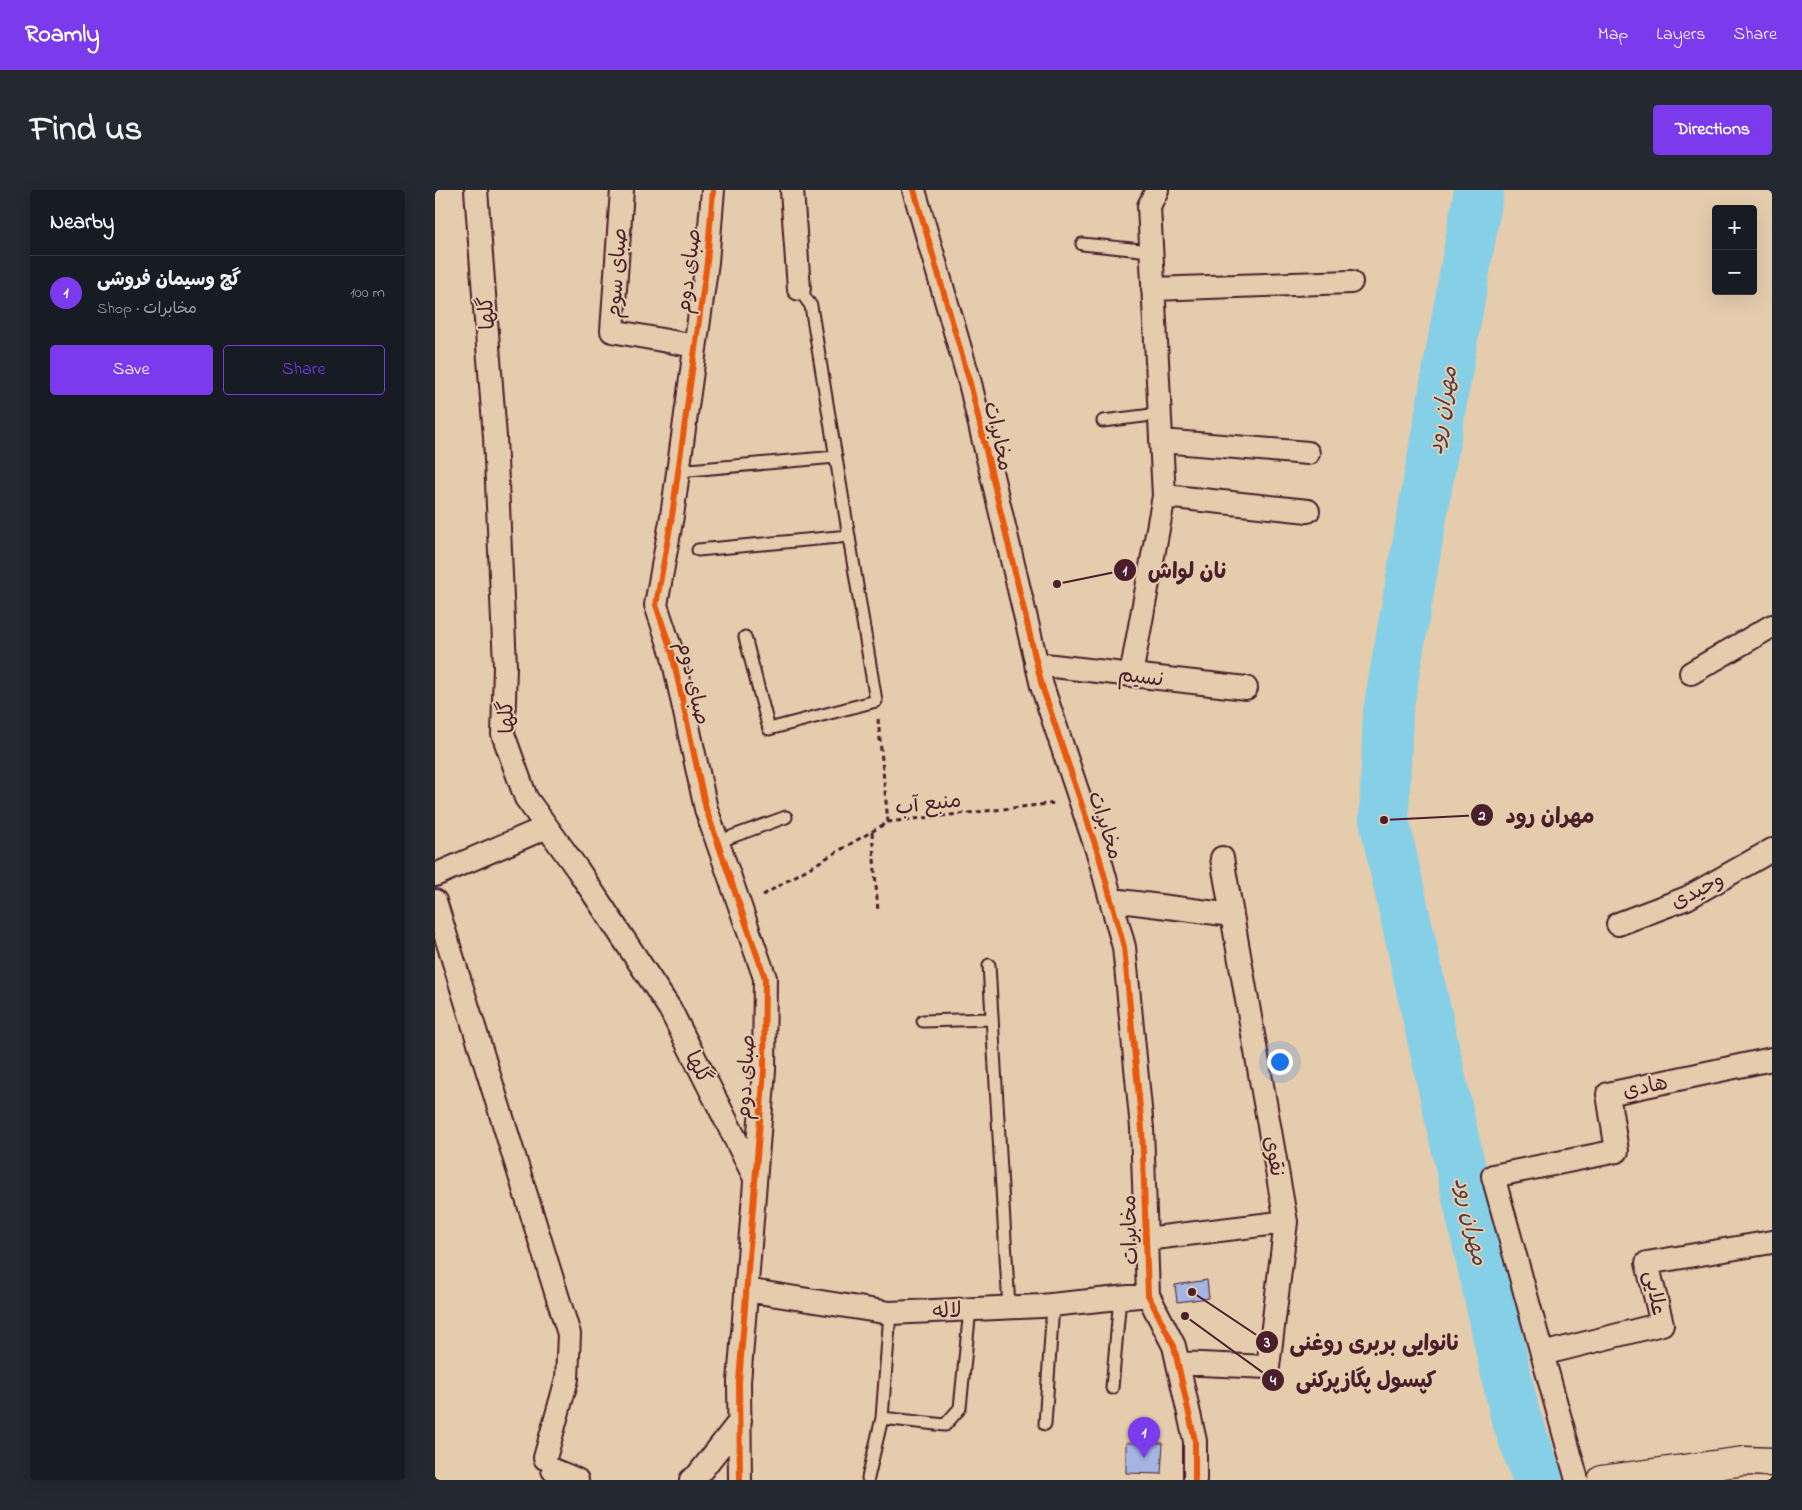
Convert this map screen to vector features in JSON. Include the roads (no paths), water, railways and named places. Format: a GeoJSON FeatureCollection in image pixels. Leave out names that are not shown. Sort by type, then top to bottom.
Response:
{"type":"FeatureCollection","features":[{"type":"Feature","properties":{"kind":"main road"},"geometry":{"type":"LineString","coordinates":[[1602,1480],[1745,1461],[1772,1462]]}},
{"type":"Feature","properties":{"kind":"street","name":"گلها"},"geometry":{"type":"LineString","coordinates":[[476,190],[495,437],[505,666],[503,734],[526,798],[578,870],[670,1009],[755,1177]]}},
{"type":"Feature","properties":{"kind":"street","name":"صبای سوم"},"geometry":{"type":"LineString","coordinates":[[622,190],[612,331],[695,346]]}},
{"type":"Feature","properties":{"kind":"street","name":"صبای دوم"},"geometry":{"type":"LineString","coordinates":[[713,190],[707,262],[678,471],[656,606],[672,653],[706,809],[765,978],[764,1070],[739,1382],[740,1480]]}},
{"type":"Feature","properties":{"kind":"street"},"geometry":{"type":"LineString","coordinates":[[792,190],[799,289]]}},
{"type":"Feature","properties":{"kind":"street","name":"مخابرات"},"geometry":{"type":"LineString","coordinates":[[915,190],[970,383],[1042,686],[1099,856],[1125,947],[1142,1128],[1148,1295],[1174,1346],[1195,1441],[1195,1480]]}},
{"type":"Feature","properties":{"kind":"street"},"geometry":{"type":"LineString","coordinates":[[1131,675],[1164,496],[1149,206],[1157,190]]}},
{"type":"Feature","properties":{"kind":"street"},"geometry":{"type":"LineString","coordinates":[[1153,289],[1351,282]]}},
{"type":"Feature","properties":{"kind":"street"},"geometry":{"type":"LineString","coordinates":[[1161,441],[1307,453]]}},
{"type":"Feature","properties":{"kind":"street"},"geometry":{"type":"LineString","coordinates":[[1164,496],[1307,512]]}},
{"type":"Feature","properties":{"kind":"street"},"geometry":{"type":"LineString","coordinates":[[1691,673],[1772,626]]}},
{"type":"Feature","properties":{"kind":"street","name":"نسیم"},"geometry":{"type":"LineString","coordinates":[[1036,664],[1246,688]]}},
{"type":"Feature","properties":{"kind":"street"},"geometry":{"type":"LineString","coordinates":[[435,875],[547,827]]}},
{"type":"Feature","properties":{"kind":"street","name":"وحیدی"},"geometry":{"type":"LineString","coordinates":[[1618,924],[1687,898],[1772,850]]}},
{"type":"Feature","properties":{"kind":"street","name":"نقوی"},"geometry":{"type":"LineString","coordinates":[[1178,1363],[1268,1367],[1287,1222],[1222,858]]}},
{"type":"Feature","properties":{"kind":"street"},"geometry":{"type":"LineString","coordinates":[[1112,900],[1232,915]]}},
{"type":"Feature","properties":{"kind":"street"},"geometry":{"type":"LineString","coordinates":[[435,901],[569,1334],[567,1379],[549,1464],[577,1480]]}},
{"type":"Feature","properties":{"kind":"street","name":"هادی"},"geometry":{"type":"LineString","coordinates":[[1542,1354],[1493,1176],[1617,1151],[1608,1094],[1772,1059]]}},
{"type":"Feature","properties":{"kind":"street"},"geometry":{"type":"LineString","coordinates":[[1146,1239],[1287,1222]]}},
{"type":"Feature","properties":{"kind":"street","name":"علایی"},"geometry":{"type":"LineString","coordinates":[[1542,1354],[1662,1324],[1647,1263],[1772,1242]]}},
{"type":"Feature","properties":{"kind":"street","name":"لاله"},"geometry":{"type":"LineString","coordinates":[[746,1290],[889,1313],[1053,1305],[1148,1295]]}},
{"type":"Feature","properties":{"kind":"street"},"geometry":{"type":"LineString","coordinates":[[1542,1354],[1577,1480]]}},
{"type":"Feature","properties":{"kind":"street"},"geometry":{"type":"LineString","coordinates":[[691,1480],[697,1476],[740,1421]]}},
{"type":"Feature","properties":{"kind":"lane"},"geometry":{"type":"LineString","coordinates":[[1082,244],[1151,251]]}},
{"type":"Feature","properties":{"kind":"lane"},"geometry":{"type":"LineString","coordinates":[[745,637],[769,729],[877,701],[811,306],[799,289]]}},
{"type":"Feature","properties":{"kind":"lane"},"geometry":{"type":"LineString","coordinates":[[1103,421],[1160,414]]}},
{"type":"Feature","properties":{"kind":"lane"},"geometry":{"type":"LineString","coordinates":[[678,471],[836,457]]}},
{"type":"Feature","properties":{"kind":"lane"},"geometry":{"type":"LineString","coordinates":[[699,550],[849,536]]}},
{"type":"Feature","properties":{"kind":"lane"},"geometry":{"type":"LineString","coordinates":[[717,842],[786,817]]}},
{"type":"Feature","properties":{"kind":"lane"},"geometry":{"type":"LineString","coordinates":[[989,965],[1009,1308]]}},
{"type":"Feature","properties":{"kind":"lane"},"geometry":{"type":"LineString","coordinates":[[923,1021],[993,1020]]}},
{"type":"Feature","properties":{"kind":"lane"},"geometry":{"type":"LineString","coordinates":[[1113,1388],[1120,1297]]}},
{"type":"Feature","properties":{"kind":"lane"},"geometry":{"type":"LineString","coordinates":[[1045,1424],[1053,1305]]}},
{"type":"Feature","properties":{"kind":"lane"},"geometry":{"type":"LineString","coordinates":[[881,1418],[945,1425],[960,1408],[970,1309]]}},
{"type":"Feature","properties":{"kind":"lane"},"geometry":{"type":"LineString","coordinates":[[868,1478],[881,1418],[889,1313]]}},
{"type":"Feature","properties":{"kind":"waterway","name":"مهران رود"},"geometry":{"type":"LineString","coordinates":[[1479,190],[1388,711],[1384,820],[1515,1415],[1538,1480]]}},
{"type":"Feature","properties":{"kind":"place","name":"نان لواش"},"geometry":{"type":"Point","coordinates":[1057,584]}},
{"type":"Feature","properties":{"kind":"place","name":"مهران رود"},"geometry":{"type":"Point","coordinates":[1384,820]}},
{"type":"Feature","properties":{"kind":"place","name":"نانوایی بربری روغنی"},"geometry":{"type":"Point","coordinates":[1192,1292]}},
{"type":"Feature","properties":{"kind":"place","name":"کپسول پگازپرکنی"},"geometry":{"type":"Point","coordinates":[1185,1316]}},
{"type":"Feature","properties":{"kind":"place","name":"گچ وسیمان فروشی"},"geometry":{"type":"Point","coordinates":[1144,1458]}}]}
